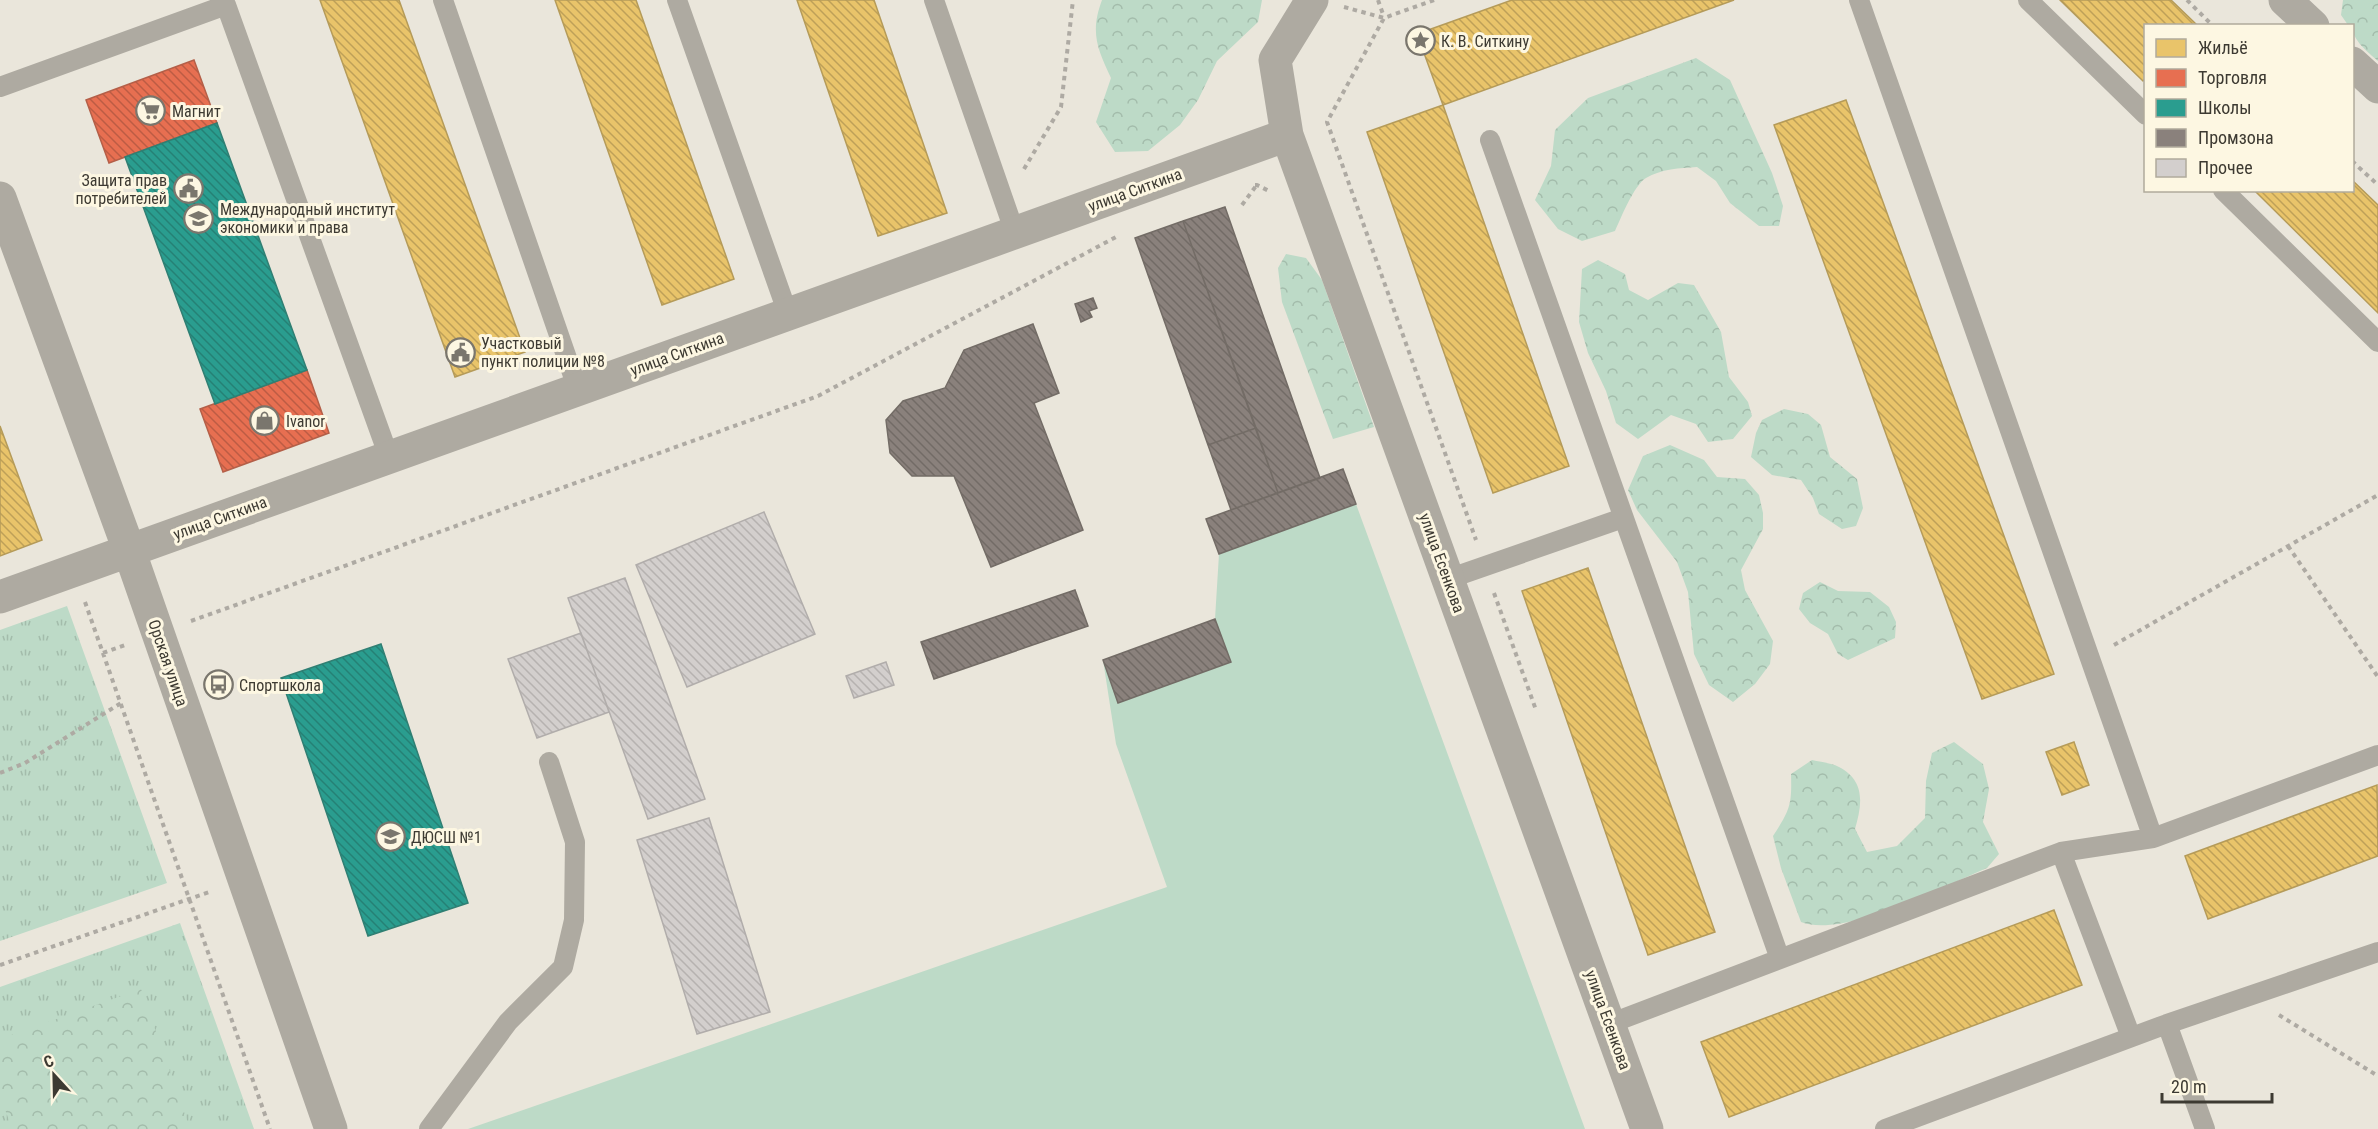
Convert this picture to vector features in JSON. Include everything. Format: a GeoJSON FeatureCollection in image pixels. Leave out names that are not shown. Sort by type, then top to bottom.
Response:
{"type":"FeatureCollection","features":[{"type":"Feature","properties":{"kind":"street"},"geometry":{"type":"LineString","coordinates":[[2286,0],[2311,24]]}},
{"type":"Feature","properties":{"kind":"street","name":"улица Есенкова"},"geometry":{"type":"LineString","coordinates":[[1326,3],[1275,60],[1287,135],[1647,1129]]}},
{"type":"Feature","properties":{"kind":"street"},"geometry":{"type":"LineString","coordinates":[[2354,65],[2378,87]]}},
{"type":"Feature","properties":{"kind":"street","name":"улица Ситкина"},"geometry":{"type":"LineString","coordinates":[[0,597],[788,314],[1009,218],[1287,135]]}},
{"type":"Feature","properties":{"kind":"street","name":"Орская улица"},"geometry":{"type":"LineString","coordinates":[[0,198],[129,550],[331,1129]]}},
{"type":"Feature","properties":{"kind":"lane"},"geometry":{"type":"LineString","coordinates":[[443,0],[578,390]]}},
{"type":"Feature","properties":{"kind":"lane"},"geometry":{"type":"LineString","coordinates":[[677,0],[788,314]]}},
{"type":"Feature","properties":{"kind":"lane"},"geometry":{"type":"LineString","coordinates":[[933,0],[1009,218]]}},
{"type":"Feature","properties":{"kind":"lane"},"geometry":{"type":"LineString","coordinates":[[1859,0],[2153,838]]}},
{"type":"Feature","properties":{"kind":"lane"},"geometry":{"type":"LineString","coordinates":[[2028,0],[2144,114]]}},
{"type":"Feature","properties":{"kind":"lane"},"geometry":{"type":"LineString","coordinates":[[0,87],[226,4],[389,458]]}},
{"type":"Feature","properties":{"kind":"lane"},"geometry":{"type":"LineString","coordinates":[[1490,140],[1780,958]]}},
{"type":"Feature","properties":{"kind":"lane"},"geometry":{"type":"LineString","coordinates":[[2225,192],[2378,342]]}},
{"type":"Feature","properties":{"kind":"lane"},"geometry":{"type":"LineString","coordinates":[[1448,579],[1623,518]]}},
{"type":"Feature","properties":{"kind":"lane"},"geometry":{"type":"LineString","coordinates":[[1609,1024],[2061,852],[2153,838],[2378,755]]}},
{"type":"Feature","properties":{"kind":"lane"},"geometry":{"type":"LineString","coordinates":[[429,1129],[508,1022],[563,967],[574,920],[575,842],[549,762]]}},
{"type":"Feature","properties":{"kind":"lane"},"geometry":{"type":"LineString","coordinates":[[2061,852],[2131,1036]]}},
{"type":"Feature","properties":{"kind":"lane"},"geometry":{"type":"LineString","coordinates":[[1885,1129],[2131,1036],[2378,952]]}},
{"type":"Feature","properties":{"kind":"lane"},"geometry":{"type":"LineString","coordinates":[[2167,1024],[2205,1129]]}},
{"type":"Feature","properties":{"kind":"path"},"geometry":{"type":"LineString","coordinates":[[1009,218],[1061,106],[1073,0]]}},
{"type":"Feature","properties":{"kind":"path"},"geometry":{"type":"LineString","coordinates":[[1326,3],[1384,18],[1378,0]]}},
{"type":"Feature","properties":{"kind":"path"},"geometry":{"type":"LineString","coordinates":[[2187,0],[2211,24]]}},
{"type":"Feature","properties":{"kind":"path"},"geometry":{"type":"LineString","coordinates":[[2354,163],[2378,185]]}},
{"type":"Feature","properties":{"kind":"path"},"geometry":{"type":"LineString","coordinates":[[1257,184],[1317,217],[1356,204]]}},
{"type":"Feature","properties":{"kind":"path"},"geometry":{"type":"LineString","coordinates":[[1247,188],[1257,184]]}},
{"type":"Feature","properties":{"kind":"path"},"geometry":{"type":"LineString","coordinates":[[1242,205],[1257,184]]}},
{"type":"Feature","properties":{"kind":"path"},"geometry":{"type":"LineString","coordinates":[[103,653],[818,396],[1121,234]]}},
{"type":"Feature","properties":{"kind":"path"},"geometry":{"type":"LineString","coordinates":[[2090,658],[2378,495]]}},
{"type":"Feature","properties":{"kind":"path"},"geometry":{"type":"LineString","coordinates":[[2288,546],[2378,677]]}},
{"type":"Feature","properties":{"kind":"path"},"geometry":{"type":"LineString","coordinates":[[74,570],[270,1129]]}},
{"type":"Feature","properties":{"kind":"path"},"geometry":{"type":"LineString","coordinates":[[1,774],[25,763],[121,703]]}},
{"type":"Feature","properties":{"kind":"path"},"geometry":{"type":"LineString","coordinates":[[0,965],[244,880]]}},
{"type":"Feature","properties":{"kind":"path"},"geometry":{"type":"LineString","coordinates":[[2248,996],[2378,1076]]}},
{"type":"Feature","properties":{"kind":"green space"},"geometry":{"type":"Polygon","coordinates":[[[1102,0],[1262,0],[1258,22],[1217,61],[1198,100],[1180,125],[1148,151],[1115,152],[1096,122],[1111,78],[1097,40],[1096,21],[1102,0]]]}},
{"type":"Feature","properties":{"kind":"green space"},"geometry":{"type":"Polygon","coordinates":[[[2343,0],[2378,0],[2378,61],[2358,41],[2354,34],[2354,24],[2347,24],[2341,15],[2343,0]]]}},
{"type":"Feature","properties":{"kind":"green space"},"geometry":{"type":"Polygon","coordinates":[[[1696,58],[1730,80],[1772,173],[1783,206],[1779,226],[1759,226],[1730,203],[1716,181],[1697,167],[1664,171],[1646,178],[1632,194],[1615,231],[1582,241],[1558,229],[1535,200],[1551,166],[1555,130],[1588,98],[1696,58]]]}},
{"type":"Feature","properties":{"kind":"green space"},"geometry":{"type":"Polygon","coordinates":[[[1286,254],[1306,258],[1322,280],[1374,427],[1333,439],[1282,302],[1278,268],[1286,254]]]}},
{"type":"Feature","properties":{"kind":"green space"},"geometry":{"type":"Polygon","coordinates":[[[1598,260],[1625,274],[1629,290],[1648,300],[1678,283],[1694,285],[1721,332],[1729,377],[1748,402],[1752,416],[1733,439],[1708,442],[1696,424],[1671,415],[1638,439],[1616,423],[1606,391],[1588,353],[1579,322],[1582,269],[1598,260]]]}},
{"type":"Feature","properties":{"kind":"green space"},"geometry":{"type":"Polygon","coordinates":[[[1784,409],[1808,414],[1821,425],[1830,457],[1857,479],[1863,508],[1856,526],[1842,529],[1819,514],[1813,498],[1801,480],[1772,475],[1751,457],[1756,433],[1762,420],[1784,409]]]}},
{"type":"Feature","properties":{"kind":"green space"},"geometry":{"type":"Polygon","coordinates":[[[1670,445],[1704,460],[1717,477],[1745,479],[1759,495],[1763,513],[1763,529],[1741,570],[1745,590],[1773,641],[1770,664],[1755,684],[1733,702],[1709,685],[1694,654],[1688,592],[1677,562],[1637,510],[1628,490],[1643,456],[1670,445]]]}},
{"type":"Feature","properties":{"kind":"green space"},"geometry":{"type":"Polygon","coordinates":[[[1356,504],[1585,1129],[468,1129],[1167,887],[1116,744],[1103,660],[1215,619],[1219,554],[1356,504]]]}},
{"type":"Feature","properties":{"kind":"green space"},"geometry":{"type":"Polygon","coordinates":[[[1820,582],[1838,591],[1870,592],[1889,607],[1896,622],[1895,638],[1848,660],[1838,654],[1828,634],[1810,623],[1799,609],[1803,593],[1820,582]]]}},
{"type":"Feature","properties":{"kind":"green space"},"geometry":{"type":"Polygon","coordinates":[[[67,606],[167,883],[0,941],[0,630],[67,606]]]}},
{"type":"Feature","properties":{"kind":"green space"},"geometry":{"type":"Polygon","coordinates":[[[1954,742],[1983,764],[1989,789],[1983,822],[1999,854],[1987,868],[1894,908],[1842,923],[1820,925],[1801,922],[1781,868],[1773,836],[1789,807],[1791,774],[1812,760],[1836,766],[1854,779],[1860,794],[1855,829],[1867,852],[1897,846],[1925,818],[1926,781],[1932,753],[1954,742]]]}},
{"type":"Feature","properties":{"kind":"green space"},"geometry":{"type":"Polygon","coordinates":[[[180,923],[254,1129],[0,1129],[0,987],[180,923]]]}},
{"type":"Feature","properties":{"kind":"green space"},"geometry":{"type":"Polygon","coordinates":[[[141,989],[190,1129],[12,1129],[0,1095],[0,1039],[141,989]]]}},
{"type":"Feature","properties":{"kind":"building: Жильё"},"geometry":{"type":"Polygon","coordinates":[[[320,0],[399,0],[525,352],[455,377],[320,0]]]}},
{"type":"Feature","properties":{"kind":"building: Жильё"},"geometry":{"type":"Polygon","coordinates":[[[555,0],[636,0],[734,279],[662,305],[555,0]]]}},
{"type":"Feature","properties":{"kind":"building: Жильё"},"geometry":{"type":"Polygon","coordinates":[[[797,0],[874,0],[947,213],[878,236],[797,0]]]}},
{"type":"Feature","properties":{"kind":"building: Жильё"},"geometry":{"type":"Polygon","coordinates":[[[1512,0],[1734,0],[1443,105],[1417,34],[1512,0]]]}},
{"type":"Feature","properties":{"kind":"building: Жильё"},"geometry":{"type":"Polygon","coordinates":[[[2060,0],[2171,0],[2196,24],[2144,24],[2143,81],[2060,0]]]}},
{"type":"Feature","properties":{"kind":"building: Жильё"},"geometry":{"type":"Polygon","coordinates":[[[1846,100],[2054,674],[1982,699],[1774,125],[1846,100]]]}},
{"type":"Feature","properties":{"kind":"building: Жильё"},"geometry":{"type":"Polygon","coordinates":[[[1443,105],[1569,466],[1493,493],[1367,132],[1443,105]]]}},
{"type":"Feature","properties":{"kind":"building: Жильё"},"geometry":{"type":"Polygon","coordinates":[[[2354,182],[2378,205],[2378,313],[2256,192],[2354,192],[2354,182]]]}},
{"type":"Feature","properties":{"kind":"building: Жильё"},"geometry":{"type":"Polygon","coordinates":[[[0,426],[42,540],[0,556],[0,426]]]}},
{"type":"Feature","properties":{"kind":"building: Жильё"},"geometry":{"type":"Polygon","coordinates":[[[1588,568],[1715,932],[1648,955],[1522,591],[1588,568]]]}},
{"type":"Feature","properties":{"kind":"building: Жильё"},"geometry":{"type":"Polygon","coordinates":[[[2074,742],[2089,785],[2062,795],[2046,752],[2074,742]]]}},
{"type":"Feature","properties":{"kind":"building: Жильё"},"geometry":{"type":"Polygon","coordinates":[[[2377,785],[2378,856],[2208,919],[2185,856],[2377,785]]]}},
{"type":"Feature","properties":{"kind":"building: Жильё"},"geometry":{"type":"Polygon","coordinates":[[[2054,910],[2082,985],[1729,1117],[1701,1042],[2054,910]]]}},
{"type":"Feature","properties":{"kind":"building: Торговля","name":"Магнит"},"geometry":{"type":"Polygon","coordinates":[[[194,60],[217,123],[109,163],[86,100],[194,60]]]}},
{"type":"Feature","properties":{"kind":"building: Торговля","name":"Ivanor"},"geometry":{"type":"Polygon","coordinates":[[[307,370],[329,433],[223,472],[200,409],[307,370]]]}},
{"type":"Feature","properties":{"kind":"building: Школы","name":"Международный институт экономики и права"},"geometry":{"type":"Polygon","coordinates":[[[217,123],[307,370],[215,404],[125,157],[217,123]]]}},
{"type":"Feature","properties":{"kind":"building: Школы","name":"ДЮСШ №1"},"geometry":{"type":"Polygon","coordinates":[[[381,644],[468,903],[368,936],[281,678],[381,644]]]}},
{"type":"Feature","properties":{"kind":"building: Промзона"},"geometry":{"type":"Polygon","coordinates":[[[1225,207],[1320,478],[1278,493],[1183,221],[1225,207]]]}},
{"type":"Feature","properties":{"kind":"building: Промзона"},"geometry":{"type":"Polygon","coordinates":[[[1183,221],[1256,428],[1208,445],[1135,238],[1183,221]]]}},
{"type":"Feature","properties":{"kind":"building: Промзона"},"geometry":{"type":"Polygon","coordinates":[[[1093,298],[1097,308],[1089,311],[1092,317],[1081,322],[1075,304],[1093,298]]]}},
{"type":"Feature","properties":{"kind":"building: Промзона"},"geometry":{"type":"Polygon","coordinates":[[[1033,324],[1059,393],[1034,403],[1083,530],[991,567],[954,476],[912,476],[890,453],[886,420],[903,401],[945,388],[964,350],[1033,324]]]}},
{"type":"Feature","properties":{"kind":"building: Промзона"},"geometry":{"type":"Polygon","coordinates":[[[1256,428],[1278,493],[1231,510],[1208,445],[1256,428]]]}},
{"type":"Feature","properties":{"kind":"building: Промзона"},"geometry":{"type":"Polygon","coordinates":[[[1343,469],[1356,504],[1219,554],[1206,519],[1343,469]]]}},
{"type":"Feature","properties":{"kind":"building: Промзона"},"geometry":{"type":"Polygon","coordinates":[[[1075,590],[1088,626],[934,679],[921,642],[1075,590]]]}},
{"type":"Feature","properties":{"kind":"building: Промзона"},"geometry":{"type":"Polygon","coordinates":[[[1215,619],[1231,662],[1118,703],[1103,660],[1215,619]]]}},
{"type":"Feature","properties":{"kind":"building: Прочее"},"geometry":{"type":"Polygon","coordinates":[[[764,512],[815,634],[687,687],[636,565],[764,512]]]}},
{"type":"Feature","properties":{"kind":"building: Прочее"},"geometry":{"type":"Polygon","coordinates":[[[625,578],[705,799],[648,819],[568,598],[625,578]]]}},
{"type":"Feature","properties":{"kind":"building: Прочее"},"geometry":{"type":"Polygon","coordinates":[[[581,633],[609,712],[537,738],[508,659],[581,633]]]}},
{"type":"Feature","properties":{"kind":"building: Прочее"},"geometry":{"type":"Polygon","coordinates":[[[886,662],[894,685],[854,698],[846,676],[886,662]]]}},
{"type":"Feature","properties":{"kind":"building: Прочее"},"geometry":{"type":"Polygon","coordinates":[[[709,818],[770,1012],[697,1034],[637,840],[709,818]]]}},
{"type":"Feature","properties":{"kind":"place","name":"К. В. Ситкину"},"geometry":{"type":"Point","coordinates":[1420,41]}},
{"type":"Feature","properties":{"kind":"place","name":"Магнит"},"geometry":{"type":"Point","coordinates":[151,111]}},
{"type":"Feature","properties":{"kind":"place","name":"Защита прав потребителей"},"geometry":{"type":"Point","coordinates":[188,189]}},
{"type":"Feature","properties":{"kind":"place","name":"Международный институт экономики и права"},"geometry":{"type":"Point","coordinates":[199,218]}},
{"type":"Feature","properties":{"kind":"place","name":"Участковый пункт полиции №8"},"geometry":{"type":"Point","coordinates":[460,352]}},
{"type":"Feature","properties":{"kind":"place","name":"Ivanor"},"geometry":{"type":"Point","coordinates":[265,421]}},
{"type":"Feature","properties":{"kind":"place","name":"Спортшкола"},"geometry":{"type":"Point","coordinates":[218,685]}},
{"type":"Feature","properties":{"kind":"place","name":"ДЮСШ №1"},"geometry":{"type":"Point","coordinates":[390,837]}}]}
